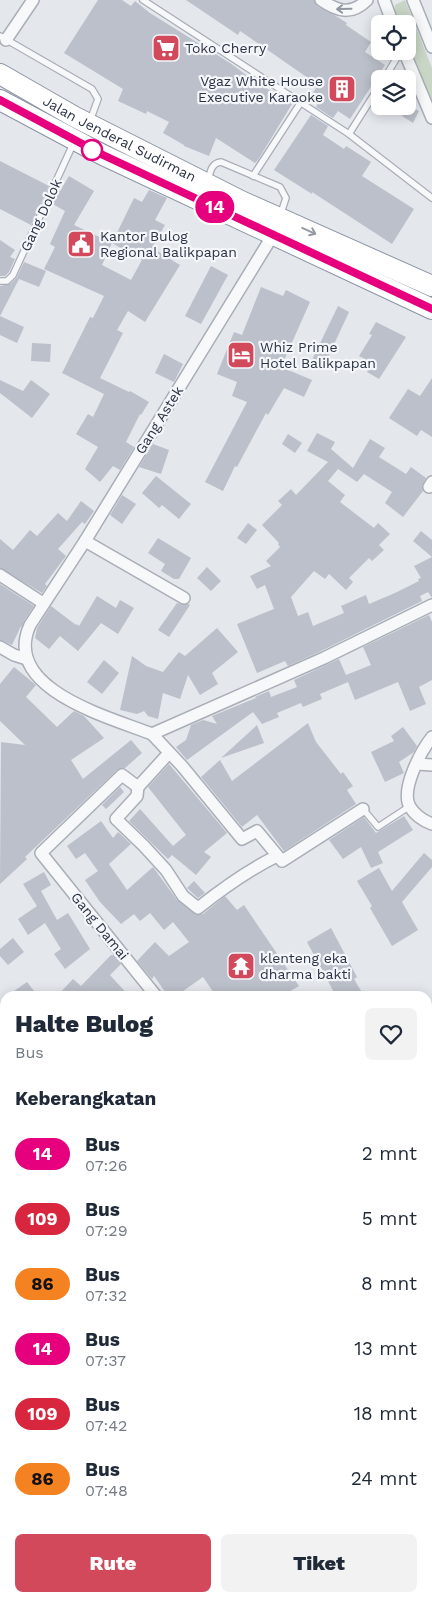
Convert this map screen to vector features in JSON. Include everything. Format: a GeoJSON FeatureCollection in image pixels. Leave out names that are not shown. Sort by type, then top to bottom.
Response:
{"type":"FeatureCollection","features":[{"type":"Feature","properties":{"kind":"highway","name":"Jalan Jenderal Sudirman"},"geometry":{"type":"LineString","coordinates":[[0,74],[59,109],[241,201],[276,226],[432,309]]}},
{"type":"Feature","properties":{"kind":"highway","name":"Jalan Jenderal Sudirman"},"geometry":{"type":"LineString","coordinates":[[0,100],[75,140],[276,226],[432,286]]}},
{"type":"Feature","properties":{"kind":"street"},"geometry":{"type":"LineString","coordinates":[[3,38],[33,0]]}},
{"type":"Feature","properties":{"kind":"street"},"geometry":{"type":"LineString","coordinates":[[321,0],[336,10],[347,11],[358,7],[367,0]]}},
{"type":"Feature","properties":{"kind":"street"},"geometry":{"type":"LineString","coordinates":[[384,0],[390,15]]}},
{"type":"Feature","properties":{"kind":"street"},"geometry":{"type":"LineString","coordinates":[[413,0],[432,47]]}},
{"type":"Feature","properties":{"kind":"street"},"geometry":{"type":"LineString","coordinates":[[407,60],[432,118]]}},
{"type":"Feature","properties":{"kind":"street","name":"Gang Astek"},"geometry":{"type":"LineString","coordinates":[[27,659],[24,646],[26,633],[43,603],[85,540],[276,226]]}},
{"type":"Feature","properties":{"kind":"street"},"geometry":{"type":"LineString","coordinates":[[85,540],[184,598]]}},
{"type":"Feature","properties":{"kind":"street"},"geometry":{"type":"LineString","coordinates":[[0,575],[43,603]]}},
{"type":"Feature","properties":{"kind":"street"},"geometry":{"type":"LineString","coordinates":[[152,734],[324,658],[432,605]]}},
{"type":"Feature","properties":{"kind":"street"},"geometry":{"type":"LineString","coordinates":[[0,647],[14,655],[27,659],[35,674],[52,691],[84,707],[152,734],[242,840],[257,831],[283,861],[363,809]]}},
{"type":"Feature","properties":{"kind":"street"},"geometry":{"type":"LineString","coordinates":[[432,737],[410,778],[408,792],[410,806],[423,820],[432,824]]}},
{"type":"Feature","properties":{"kind":"street"},"geometry":{"type":"LineString","coordinates":[[169,753],[138,787],[137,796],[116,819],[166,870],[182,896],[198,908],[228,884],[277,856]]}},
{"type":"Feature","properties":{"kind":"street"},"geometry":{"type":"LineString","coordinates":[[417,764],[432,765]]}},
{"type":"Feature","properties":{"kind":"street","name":"Gang Damai"},"geometry":{"type":"LineString","coordinates":[[138,787],[122,775],[40,853],[152,991]]}},
{"type":"Feature","properties":{"kind":"lane"},"geometry":{"type":"LineString","coordinates":[[143,0],[349,134],[432,198]]}},
{"type":"Feature","properties":{"kind":"lane"},"geometry":{"type":"LineString","coordinates":[[3,38],[95,92],[98,98],[89,123]]}},
{"type":"Feature","properties":{"kind":"lane"},"geometry":{"type":"LineString","coordinates":[[349,134],[371,99]]}},
{"type":"Feature","properties":{"kind":"lane"},"geometry":{"type":"LineString","coordinates":[[253,176],[301,102]]}},
{"type":"Feature","properties":{"kind":"lane","name":"Gang Dolok"},"geometry":{"type":"LineString","coordinates":[[0,281],[7,281],[13,275],[75,140]]}},
{"type":"Feature","properties":{"kind":"lane"},"geometry":{"type":"LineString","coordinates":[[207,183],[212,168],[218,162],[280,187],[285,194],[286,202],[276,226]]}},
{"type":"Feature","properties":{"kind":"lane"},"geometry":{"type":"LineString","coordinates":[[363,809],[378,827],[410,806]]}},
{"type":"Feature","properties":{"kind":"green space"},"geometry":{"type":"Polygon","coordinates":[[[405,0],[411,15],[397,15],[395,5],[405,0]]]}},
{"type":"Feature","properties":{"kind":"green space"},"geometry":{"type":"Polygon","coordinates":[[[416,28],[432,68],[432,103],[415,60],[416,28]]]}},
{"type":"Feature","properties":{"kind":"building"},"geometry":{"type":"Polygon","coordinates":[[[98,0],[122,0],[131,6],[135,1],[150,13],[292,104],[255,163],[216,138],[209,156],[184,146],[163,133],[169,122],[147,111],[146,114],[118,101],[123,89],[64,53],[98,0]]]}},
{"type":"Feature","properties":{"kind":"building"},"geometry":{"type":"Polygon","coordinates":[[[186,0],[314,0],[317,6],[347,23],[346,25],[371,42],[365,52],[371,56],[371,60],[377,60],[385,65],[382,70],[371,70],[371,87],[350,119],[338,111],[333,118],[316,107],[320,100],[312,94],[318,85],[240,31],[238,35],[186,0]]]}},
{"type":"Feature","properties":{"kind":"building"},"geometry":{"type":"Polygon","coordinates":[[[416,109],[419,111],[413,123],[402,116],[416,115],[416,109]]]}},
{"type":"Feature","properties":{"kind":"building"},"geometry":{"type":"Polygon","coordinates":[[[311,115],[328,126],[323,135],[344,149],[346,146],[371,162],[362,176],[414,209],[392,244],[312,192],[312,194],[274,170],[311,115]]]}},
{"type":"Feature","properties":{"kind":"building"},"geometry":{"type":"Polygon","coordinates":[[[0,161],[49,186],[31,225],[0,209],[0,161]]]}},
{"type":"Feature","properties":{"kind":"building"},"geometry":{"type":"Polygon","coordinates":[[[69,176],[94,191],[74,225],[112,243],[134,198],[142,202],[149,190],[167,198],[155,220],[165,225],[152,248],[180,265],[145,322],[128,311],[117,330],[123,333],[100,378],[130,391],[149,402],[140,414],[126,442],[134,447],[120,470],[113,466],[100,482],[85,469],[98,447],[76,434],[88,414],[93,417],[104,394],[62,373],[90,317],[93,318],[104,296],[44,269],[55,247],[50,244],[65,211],[51,203],[57,189],[60,191],[69,176]],[[112,243],[102,265],[131,280],[142,260],[112,243]]]}},
{"type":"Feature","properties":{"kind":"building"},"geometry":{"type":"Polygon","coordinates":[[[0,240],[15,250],[10,257],[15,259],[5,276],[0,276],[0,240]]]}},
{"type":"Feature","properties":{"kind":"building"},"geometry":{"type":"Polygon","coordinates":[[[24,262],[46,271],[39,287],[19,279],[0,316],[0,286],[10,284],[17,277],[24,262]]]}},
{"type":"Feature","properties":{"kind":"building"},"geometry":{"type":"Polygon","coordinates":[[[211,266],[228,275],[201,324],[185,316],[211,266]]]}},
{"type":"Feature","properties":{"kind":"building"},"geometry":{"type":"Polygon","coordinates":[[[261,287],[283,296],[286,290],[310,302],[281,367],[312,380],[304,397],[284,388],[268,415],[266,413],[237,467],[235,466],[223,491],[205,482],[247,402],[232,396],[237,382],[217,374],[234,332],[242,335],[261,287]]]}},
{"type":"Feature","properties":{"kind":"building"},"geometry":{"type":"Polygon","coordinates":[[[338,306],[349,312],[323,368],[311,362],[338,306]]]}},
{"type":"Feature","properties":{"kind":"building"},"geometry":{"type":"Polygon","coordinates":[[[0,316],[24,327],[17,343],[0,335],[0,316]]]}},
{"type":"Feature","properties":{"kind":"building"},"geometry":{"type":"Polygon","coordinates":[[[376,322],[406,337],[379,379],[367,372],[372,363],[359,356],[372,335],[369,334],[376,322]]]}},
{"type":"Feature","properties":{"kind":"building"},"geometry":{"type":"Polygon","coordinates":[[[32,343],[51,344],[50,362],[31,361],[32,343]]]}},
{"type":"Feature","properties":{"kind":"building"},"geometry":{"type":"Polygon","coordinates":[[[164,354],[183,364],[174,382],[155,373],[164,354]]]}},
{"type":"Feature","properties":{"kind":"building"},"geometry":{"type":"Polygon","coordinates":[[[432,378],[432,437],[421,430],[417,436],[389,418],[408,389],[420,396],[432,378]]]}},
{"type":"Feature","properties":{"kind":"building"},"geometry":{"type":"Polygon","coordinates":[[[0,380],[23,391],[31,380],[50,394],[32,418],[0,393],[0,380]]]}},
{"type":"Feature","properties":{"kind":"building"},"geometry":{"type":"Polygon","coordinates":[[[317,433],[335,442],[331,449],[353,468],[370,439],[385,448],[379,457],[406,474],[411,467],[426,478],[422,486],[423,491],[403,517],[385,503],[392,492],[364,474],[357,482],[338,469],[328,481],[345,495],[340,502],[374,528],[378,523],[390,534],[379,545],[384,550],[372,561],[369,558],[349,578],[353,582],[346,590],[329,574],[325,579],[314,571],[291,597],[298,616],[308,612],[313,626],[344,613],[341,606],[366,595],[369,604],[395,593],[419,581],[418,579],[421,578],[414,566],[432,557],[432,598],[428,592],[420,596],[422,601],[321,651],[288,666],[285,661],[257,673],[237,624],[274,609],[265,585],[257,589],[250,576],[271,566],[266,561],[280,547],[279,543],[262,525],[282,505],[278,501],[291,489],[296,495],[328,462],[307,451],[317,433]]]}},
{"type":"Feature","properties":{"kind":"building"},"geometry":{"type":"Polygon","coordinates":[[[288,434],[302,443],[295,453],[282,444],[288,434]]]}},
{"type":"Feature","properties":{"kind":"building"},"geometry":{"type":"Polygon","coordinates":[[[153,444],[169,450],[161,474],[139,467],[153,444]]]}},
{"type":"Feature","properties":{"kind":"building"},"geometry":{"type":"Polygon","coordinates":[[[156,476],[191,504],[179,519],[162,505],[159,508],[142,493],[156,476]]]}},
{"type":"Feature","properties":{"kind":"building"},"geometry":{"type":"Polygon","coordinates":[[[122,495],[136,504],[122,524],[110,515],[122,495]]]}},
{"type":"Feature","properties":{"kind":"building"},"geometry":{"type":"Polygon","coordinates":[[[81,501],[94,511],[85,524],[82,522],[58,549],[66,556],[45,584],[47,586],[42,593],[0,568],[0,539],[13,550],[30,530],[37,536],[58,513],[67,521],[81,501]]]}},
{"type":"Feature","properties":{"kind":"building"},"geometry":{"type":"Polygon","coordinates":[[[248,523],[257,530],[246,544],[237,538],[248,523]]]}},
{"type":"Feature","properties":{"kind":"building"},"geometry":{"type":"Polygon","coordinates":[[[421,531],[432,540],[432,557],[413,541],[421,531]]]}},
{"type":"Feature","properties":{"kind":"building"},"geometry":{"type":"Polygon","coordinates":[[[158,538],[191,558],[179,579],[174,579],[161,571],[165,564],[148,553],[158,538]]]}},
{"type":"Feature","properties":{"kind":"building"},"geometry":{"type":"Polygon","coordinates":[[[207,567],[221,581],[211,591],[197,578],[207,567]]]}},
{"type":"Feature","properties":{"kind":"building"},"geometry":{"type":"Polygon","coordinates":[[[0,584],[34,606],[12,645],[0,640],[0,584]]]}},
{"type":"Feature","properties":{"kind":"building"},"geometry":{"type":"Polygon","coordinates":[[[97,596],[116,608],[120,600],[134,608],[118,634],[101,623],[78,651],[60,636],[49,649],[35,638],[37,628],[51,606],[79,626],[97,596]]]}},
{"type":"Feature","properties":{"kind":"building"},"geometry":{"type":"Polygon","coordinates":[[[177,603],[190,605],[169,637],[158,630],[177,603]]]}},
{"type":"Feature","properties":{"kind":"building"},"geometry":{"type":"Polygon","coordinates":[[[429,615],[432,622],[432,680],[419,687],[426,704],[410,711],[398,682],[355,700],[348,682],[320,694],[322,699],[303,707],[301,703],[277,713],[279,717],[262,724],[253,712],[187,760],[176,747],[186,740],[191,725],[203,720],[217,724],[212,716],[269,691],[271,697],[297,687],[294,680],[339,659],[346,675],[371,665],[363,647],[429,615]]]}},
{"type":"Feature","properties":{"kind":"building"},"geometry":{"type":"Polygon","coordinates":[[[217,628],[238,652],[212,673],[218,684],[200,695],[188,675],[180,699],[163,693],[158,719],[148,716],[144,711],[137,714],[120,710],[132,656],[146,666],[163,672],[179,652],[185,656],[217,628]]]}},
{"type":"Feature","properties":{"kind":"building"},"geometry":{"type":"Polygon","coordinates":[[[104,660],[119,673],[102,694],[87,682],[104,660]]]}},
{"type":"Feature","properties":{"kind":"building"},"geometry":{"type":"Polygon","coordinates":[[[14,667],[36,685],[26,697],[57,727],[74,711],[84,716],[104,738],[71,760],[83,779],[131,740],[142,753],[125,768],[117,770],[25,857],[27,859],[0,884],[1,742],[25,745],[0,721],[0,684],[14,667]]]}},
{"type":"Feature","properties":{"kind":"building"},"geometry":{"type":"Polygon","coordinates":[[[308,723],[316,742],[353,786],[347,790],[356,804],[284,851],[257,815],[242,827],[201,777],[220,760],[232,781],[308,723]]]}},
{"type":"Feature","properties":{"kind":"building"},"geometry":{"type":"Polygon","coordinates":[[[257,725],[264,743],[221,758],[257,725]]]}},
{"type":"Feature","properties":{"kind":"building"},"geometry":{"type":"Polygon","coordinates":[[[403,727],[417,746],[414,752],[399,762],[404,773],[385,782],[371,752],[394,741],[391,736],[403,727]]]}},
{"type":"Feature","properties":{"kind":"building"},"geometry":{"type":"Polygon","coordinates":[[[169,764],[227,833],[204,852],[211,857],[196,875],[172,855],[168,859],[129,821],[140,809],[173,846],[186,835],[148,787],[169,764]]]}},
{"type":"Feature","properties":{"kind":"building"},"geometry":{"type":"Polygon","coordinates":[[[120,787],[124,792],[106,809],[102,805],[120,787]]]}},
{"type":"Feature","properties":{"kind":"building"},"geometry":{"type":"Polygon","coordinates":[[[404,816],[413,830],[378,852],[383,863],[371,868],[361,847],[343,859],[329,840],[364,817],[376,833],[404,816]]]}},
{"type":"Feature","properties":{"kind":"building"},"geometry":{"type":"Polygon","coordinates":[[[101,821],[113,838],[118,832],[131,844],[109,864],[127,890],[153,867],[177,900],[196,915],[203,914],[225,896],[237,910],[244,905],[299,986],[290,991],[213,991],[203,977],[183,991],[164,991],[154,976],[152,979],[137,961],[155,942],[169,956],[189,942],[173,922],[164,930],[150,913],[140,921],[134,914],[121,924],[100,902],[85,880],[98,871],[85,853],[76,859],[67,846],[101,821]]]}},
{"type":"Feature","properties":{"kind":"building"},"geometry":{"type":"Polygon","coordinates":[[[424,853],[432,860],[432,867],[402,902],[418,930],[392,946],[357,881],[379,868],[392,891],[424,853]]]}},
{"type":"Feature","properties":{"kind":"building"},"geometry":{"type":"Polygon","coordinates":[[[44,872],[51,885],[41,891],[57,920],[68,913],[90,949],[65,969],[54,954],[61,949],[45,923],[28,935],[18,919],[37,906],[23,884],[44,872]]]}},
{"type":"Feature","properties":{"kind":"building"},"geometry":{"type":"Polygon","coordinates":[[[194,881],[205,893],[198,898],[187,888],[194,881]]]}},
{"type":"Feature","properties":{"kind":"building"},"geometry":{"type":"Polygon","coordinates":[[[331,928],[357,977],[354,979],[361,991],[333,991],[307,942],[331,928]]]}},
{"type":"Feature","properties":{"kind":"building"},"geometry":{"type":"Polygon","coordinates":[[[13,938],[24,952],[8,965],[0,956],[0,949],[13,938]]]}},
{"type":"Feature","properties":{"kind":"building"},"geometry":{"type":"Polygon","coordinates":[[[111,955],[114,955],[121,964],[110,975],[124,991],[62,991],[73,979],[81,986],[111,955]]]}},
{"type":"Feature","properties":{"kind":"building"},"geometry":{"type":"Polygon","coordinates":[[[27,982],[34,991],[14,991],[27,982]]]}},
{"type":"Feature","properties":{"kind":"bus line","name":"14"},"geometry":{"type":"LineString","coordinates":[[0,100],[103,155],[432,309]]}},
{"type":"Feature","properties":{"kind":"place","name":"Toko Cherry"},"geometry":{"type":"Point","coordinates":[166,48]}},
{"type":"Feature","properties":{"kind":"place","name":"Vgaz White House Executive Karaoke"},"geometry":{"type":"Point","coordinates":[342,89]}},
{"type":"Feature","properties":{"kind":"place","name":"Kantor Bulog Regional Balikpapan"},"geometry":{"type":"Point","coordinates":[81,244]}},
{"type":"Feature","properties":{"kind":"place","name":"Whiz Prime Hotel Balikpapan"},"geometry":{"type":"Point","coordinates":[241,355]}},
{"type":"Feature","properties":{"kind":"place","name":"klenteng eka dharma bakti"},"geometry":{"type":"Point","coordinates":[241,966]}}]}
